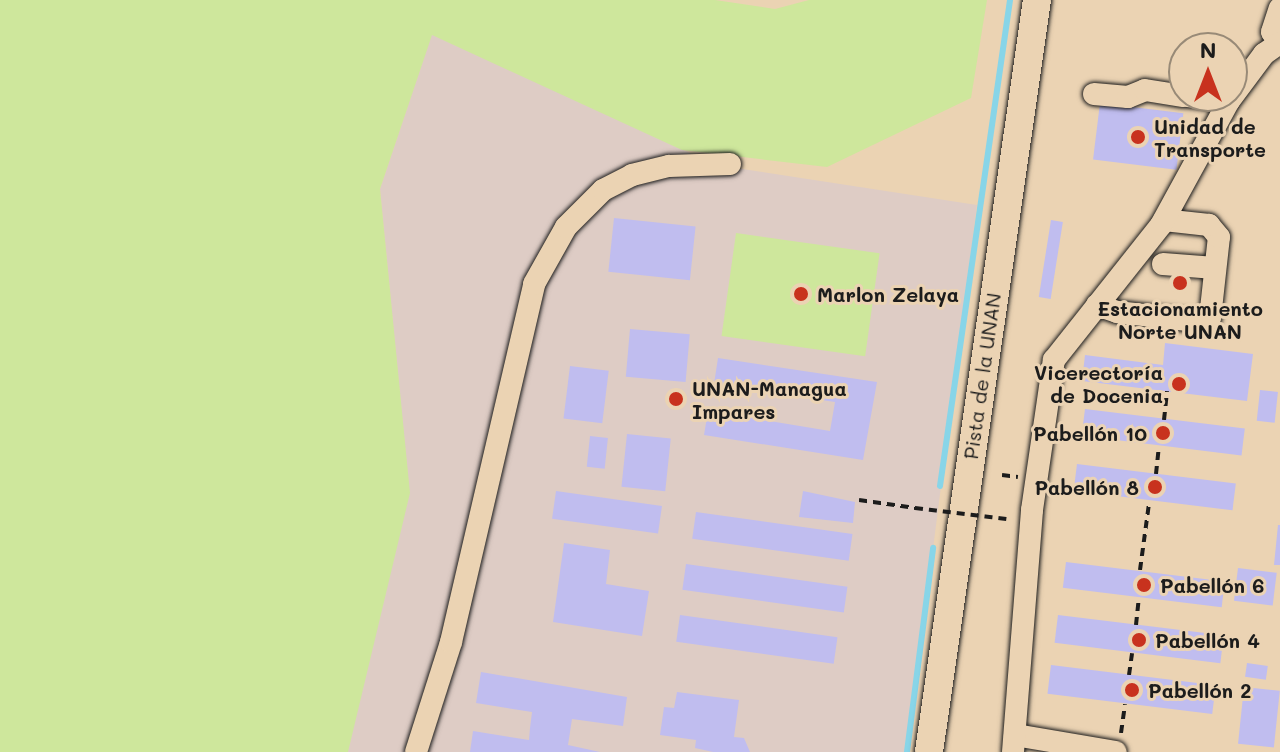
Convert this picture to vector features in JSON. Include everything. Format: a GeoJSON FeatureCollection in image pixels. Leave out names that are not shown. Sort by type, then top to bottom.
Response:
{"type":"FeatureCollection","features":[{"type":"Feature","properties":{"kind":"main road","name":"Pista de la UNAN"},"geometry":{"type":"LineString","coordinates":[[929,752],[1037,0]]}},
{"type":"Feature","properties":{"kind":"street"},"geometry":{"type":"LineString","coordinates":[[1248,75],[1264,54],[1280,43],[1272,32],[1280,8]]}},
{"type":"Feature","properties":{"kind":"street"},"geometry":{"type":"LineString","coordinates":[[1094,94],[1128,97],[1145,90],[1168,93]]}},
{"type":"Feature","properties":{"kind":"street"},"geometry":{"type":"LineString","coordinates":[[1118,746],[1014,744],[1013,709],[1030,525],[1054,360],[1164,220],[1223,112]]}},
{"type":"Feature","properties":{"kind":"street"},"geometry":{"type":"LineString","coordinates":[[416,752],[451,642],[534,284],[566,227],[603,190],[632,175],[669,166],[730,164]]}},
{"type":"Feature","properties":{"kind":"street"},"geometry":{"type":"LineString","coordinates":[[1097,305],[1205,322],[1210,318],[1219,237],[1214,228],[1164,220]]}},
{"type":"Feature","properties":{"kind":"street"},"geometry":{"type":"LineString","coordinates":[[1163,264],[1215,268]]}},
{"type":"Feature","properties":{"kind":"path"},"geometry":{"type":"LineString","coordinates":[[1164,420],[1167,391]]}},
{"type":"Feature","properties":{"kind":"path"},"geometry":{"type":"LineString","coordinates":[[1156,474],[1159,446]]}},
{"type":"Feature","properties":{"kind":"path"},"geometry":{"type":"LineString","coordinates":[[859,500],[1006,519]]}},
{"type":"Feature","properties":{"kind":"path"},"geometry":{"type":"LineString","coordinates":[[1140,570],[1149,503]]}},
{"type":"Feature","properties":{"kind":"path"},"geometry":{"type":"LineString","coordinates":[[1136,625],[1139,598]]}},
{"type":"Feature","properties":{"kind":"path"},"geometry":{"type":"LineString","coordinates":[[1129,675],[1132,653]]}},
{"type":"Feature","properties":{"kind":"path"},"geometry":{"type":"LineString","coordinates":[[1118,746],[1125,704]]}},
{"type":"Feature","properties":{"kind":"shaded area","name":"UNAN-Managua Impares"},"geometry":{"type":"Polygon","coordinates":[[[432,34],[716,165],[977,205],[907,752],[347,752],[409,487],[380,189],[432,34]]]}},
{"type":"Feature","properties":{"kind":"green space"},"geometry":{"type":"Polygon","coordinates":[[[0,0],[715,0],[775,9],[809,0],[987,0],[971,98],[827,167],[682,150],[432,35],[380,189],[410,493],[348,752],[0,752],[0,0]]]}},
{"type":"Feature","properties":{"kind":"green space","name":"Marlon Zelaya"},"geometry":{"type":"Polygon","coordinates":[[[736,233],[880,253],[865,356],[722,336],[736,233]]]}},
{"type":"Feature","properties":{"kind":"building","name":"Unidad de Transporte"},"geometry":{"type":"Polygon","coordinates":[[[1100,103],[1183,113],[1176,170],[1093,160],[1100,103]]]}},
{"type":"Feature","properties":{"kind":"building"},"geometry":{"type":"Polygon","coordinates":[[[614,218],[696,227],[690,280],[608,272],[614,218]]]}},
{"type":"Feature","properties":{"kind":"building"},"geometry":{"type":"Polygon","coordinates":[[[1051,220],[1063,222],[1051,299],[1039,297],[1051,220]]]}},
{"type":"Feature","properties":{"kind":"building"},"geometry":{"type":"Polygon","coordinates":[[[630,329],[690,334],[686,382],[626,377],[630,329]]]}},
{"type":"Feature","properties":{"kind":"building"},"geometry":{"type":"Polygon","coordinates":[[[1165,343],[1253,354],[1247,401],[1082,381],[1085,355],[1163,365],[1165,343]]]}},
{"type":"Feature","properties":{"kind":"building"},"geometry":{"type":"Polygon","coordinates":[[[718,358],[877,382],[863,460],[704,435],[708,411],[830,431],[835,402],[714,384],[718,358]]]}},
{"type":"Feature","properties":{"kind":"building"},"geometry":{"type":"Polygon","coordinates":[[[570,366],[609,371],[602,423],[564,419],[570,366]]]}},
{"type":"Feature","properties":{"kind":"building"},"geometry":{"type":"Polygon","coordinates":[[[1260,390],[1278,392],[1275,423],[1257,421],[1260,390]]]}},
{"type":"Feature","properties":{"kind":"building","name":"Pabellón 10"},"geometry":{"type":"Polygon","coordinates":[[[1085,409],[1245,429],[1242,455],[1082,436],[1085,409]]]}},
{"type":"Feature","properties":{"kind":"building"},"geometry":{"type":"Polygon","coordinates":[[[627,434],[671,439],[665,491],[621,487],[627,434]]]}},
{"type":"Feature","properties":{"kind":"building"},"geometry":{"type":"Polygon","coordinates":[[[590,436],[608,438],[605,469],[587,467],[590,436]]]}},
{"type":"Feature","properties":{"kind":"building","name":"Pabellón 8"},"geometry":{"type":"Polygon","coordinates":[[[1077,464],[1236,483],[1233,510],[1074,491],[1077,464]]]}},
{"type":"Feature","properties":{"kind":"building"},"geometry":{"type":"Polygon","coordinates":[[[556,491],[662,506],[658,534],[552,519],[556,491]]]}},
{"type":"Feature","properties":{"kind":"building"},"geometry":{"type":"Polygon","coordinates":[[[803,491],[855,502],[853,523],[799,517],[803,491]]]}},
{"type":"Feature","properties":{"kind":"building"},"geometry":{"type":"Polygon","coordinates":[[[696,512],[852,534],[849,561],[692,539],[696,512]]]}},
{"type":"Feature","properties":{"kind":"building"},"geometry":{"type":"Polygon","coordinates":[[[1278,525],[1280,565],[1274,565],[1278,525]]]}},
{"type":"Feature","properties":{"kind":"building"},"geometry":{"type":"Polygon","coordinates":[[[564,543],[610,550],[606,584],[649,591],[642,636],[553,622],[564,543]]]}},
{"type":"Feature","properties":{"kind":"building","name":"Pabellón 6"},"geometry":{"type":"Polygon","coordinates":[[[1066,562],[1225,581],[1222,607],[1063,588],[1066,562]]]}},
{"type":"Feature","properties":{"kind":"building"},"geometry":{"type":"Polygon","coordinates":[[[686,564],[847,587],[844,612],[682,590],[686,564]]]}},
{"type":"Feature","properties":{"kind":"building"},"geometry":{"type":"Polygon","coordinates":[[[1238,568],[1277,573],[1273,606],[1234,601],[1238,568]]]}},
{"type":"Feature","properties":{"kind":"building"},"geometry":{"type":"Polygon","coordinates":[[[680,615],[837,637],[834,664],[676,642],[680,615]]]}},
{"type":"Feature","properties":{"kind":"building","name":"Pabellón 4"},"geometry":{"type":"Polygon","coordinates":[[[1058,615],[1224,635],[1220,663],[1055,643],[1058,615]]]}},
{"type":"Feature","properties":{"kind":"building"},"geometry":{"type":"Polygon","coordinates":[[[1247,663],[1268,666],[1266,680],[1245,677],[1247,663]]]}},
{"type":"Feature","properties":{"kind":"building","name":"Pabellón 2"},"geometry":{"type":"Polygon","coordinates":[[[1051,665],[1216,685],[1212,714],[1047,694],[1051,665]]]}},
{"type":"Feature","properties":{"kind":"building"},"geometry":{"type":"Polygon","coordinates":[[[481,672],[627,697],[623,726],[572,719],[568,745],[600,752],[470,752],[473,731],[529,740],[532,712],[476,703],[481,672]]]}},
{"type":"Feature","properties":{"kind":"building"},"geometry":{"type":"Polygon","coordinates":[[[1244,687],[1280,691],[1274,747],[1238,744],[1244,687]]]}},
{"type":"Feature","properties":{"kind":"building"},"geometry":{"type":"Polygon","coordinates":[[[677,692],[739,700],[734,737],[744,738],[750,752],[713,752],[695,748],[696,740],[660,735],[664,707],[674,708],[677,692]]]}},
{"type":"Feature","properties":{"kind":"waterway"},"geometry":{"type":"LineString","coordinates":[[940,486],[1010,0]]}},
{"type":"Feature","properties":{"kind":"waterway"},"geometry":{"type":"LineString","coordinates":[[907,752],[933,548]]}},
{"type":"Feature","properties":{"kind":"place","name":"Unidad de Transporte"},"geometry":{"type":"Point","coordinates":[1138,137]}},
{"type":"Feature","properties":{"kind":"place","name":"Estacionamiento Norte UNAN"},"geometry":{"type":"Point","coordinates":[1180,283]}},
{"type":"Feature","properties":{"kind":"place","name":"Marlon Zelaya"},"geometry":{"type":"Point","coordinates":[801,294]}},
{"type":"Feature","properties":{"kind":"place","name":"Vicerectoría de Docenia"},"geometry":{"type":"Point","coordinates":[1179,384]}},
{"type":"Feature","properties":{"kind":"place","name":"UNAN-Managua Impares"},"geometry":{"type":"Point","coordinates":[676,399]}},
{"type":"Feature","properties":{"kind":"place","name":"Pabellón 10"},"geometry":{"type":"Point","coordinates":[1163,433]}},
{"type":"Feature","properties":{"kind":"place","name":"Pabellón 8"},"geometry":{"type":"Point","coordinates":[1155,487]}},
{"type":"Feature","properties":{"kind":"place","name":"Pabellón 6"},"geometry":{"type":"Point","coordinates":[1144,585]}},
{"type":"Feature","properties":{"kind":"place","name":"Pabellón 4"},"geometry":{"type":"Point","coordinates":[1139,640]}},
{"type":"Feature","properties":{"kind":"place","name":"Pabellón 2"},"geometry":{"type":"Point","coordinates":[1132,690]}}]}
